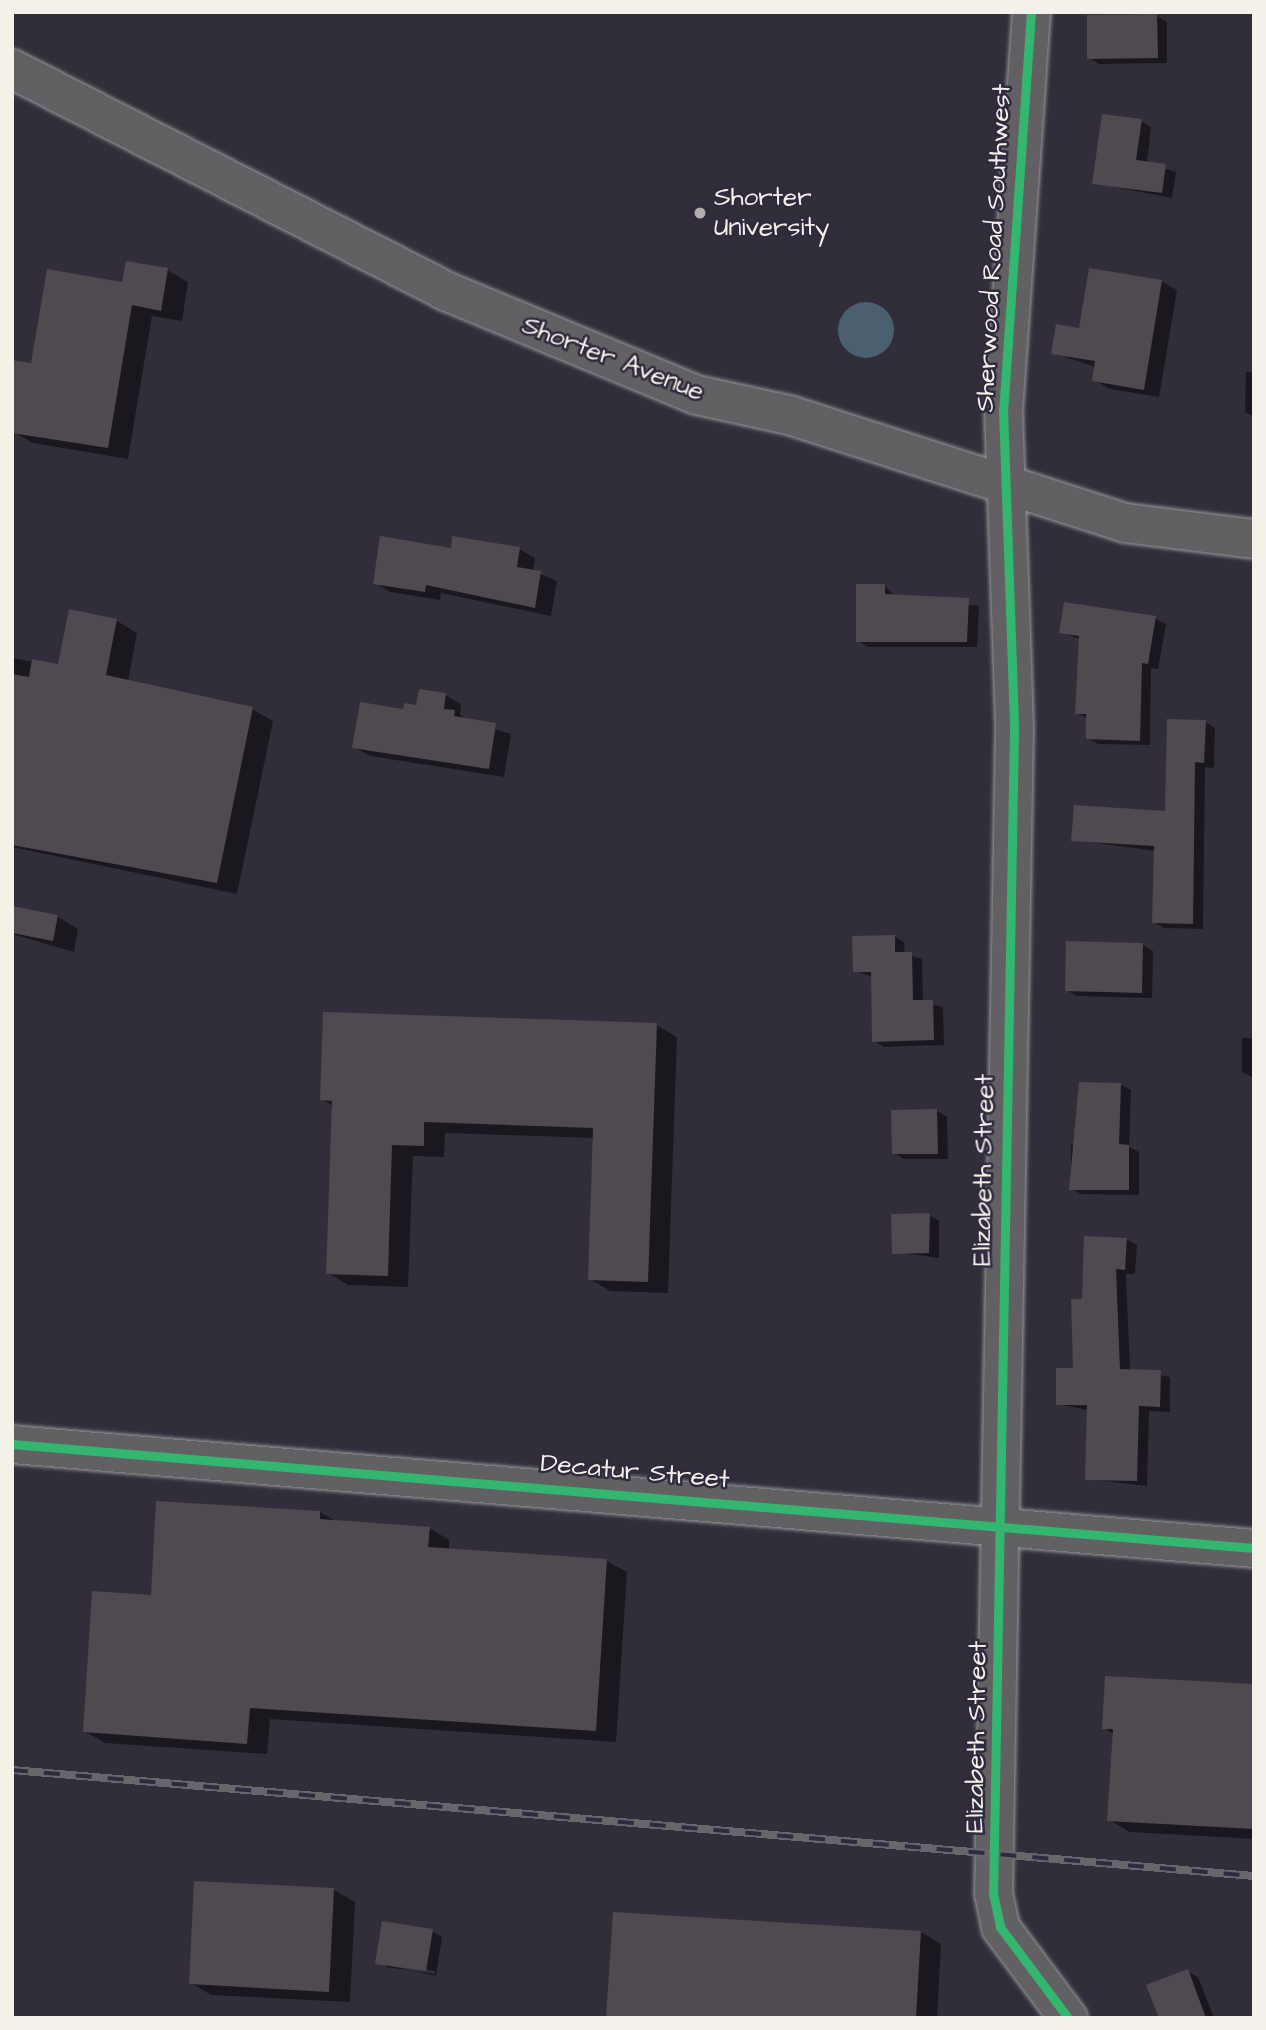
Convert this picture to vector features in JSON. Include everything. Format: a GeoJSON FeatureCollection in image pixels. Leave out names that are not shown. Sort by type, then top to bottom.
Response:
{"type":"FeatureCollection","features":[{"type":"Feature","properties":{"kind":"main road","name":"Shorter Avenue"},"geometry":{"type":"LineString","coordinates":[[12,69],[449,292],[573,346],[697,395],[789,415],[1125,523],[1254,539]]}},
{"type":"Feature","properties":{"kind":"street","name":"Sherwood Road Southwest"},"geometry":{"type":"LineString","coordinates":[[1010,487],[1003,409],[1031,12]]}},
{"type":"Feature","properties":{"kind":"street","name":"Elizabeth Street"},"geometry":{"type":"LineString","coordinates":[[1010,487],[1014,730],[996,1855],[993,1893],[1000,1927],[1068,2018]]}},
{"type":"Feature","properties":{"kind":"street","name":"Decatur Street"},"geometry":{"type":"LineString","coordinates":[[12,1444],[685,1496],[1000,1529],[1254,1548]]}},
{"type":"Feature","properties":{"kind":"water"},"geometry":{"type":"Polygon","coordinates":[[[860,302],[872,302],[882,306],[890,314],[894,330],[890,346],[882,354],[872,358],[860,358],[850,354],[842,346],[838,336],[838,324],[842,314],[850,306],[860,302]]]}},
{"type":"Feature","properties":{"kind":"building"},"geometry":{"type":"Polygon","coordinates":[[[1157,14],[1158,58],[1087,59],[1087,15],[1157,14]]]}},
{"type":"Feature","properties":{"kind":"building"},"geometry":{"type":"Polygon","coordinates":[[[1102,114],[1142,119],[1136,160],[1166,164],[1162,193],[1092,184],[1102,114]]]}},
{"type":"Feature","properties":{"kind":"building"},"geometry":{"type":"Polygon","coordinates":[[[126,261],[168,268],[161,311],[132,305],[108,448],[12,433],[12,360],[31,363],[47,269],[122,282],[126,261]]]}},
{"type":"Feature","properties":{"kind":"building"},"geometry":{"type":"Polygon","coordinates":[[[1089,268],[1162,280],[1144,390],[1092,381],[1095,361],[1051,354],[1056,324],[1079,328],[1089,268]]]}},
{"type":"Feature","properties":{"kind":"building"},"geometry":{"type":"Polygon","coordinates":[[[380,536],[451,548],[452,536],[520,547],[517,567],[541,571],[535,608],[426,585],[425,592],[373,584],[380,536]]]}},
{"type":"Feature","properties":{"kind":"building"},"geometry":{"type":"Polygon","coordinates":[[[856,584],[885,584],[885,594],[969,598],[967,642],[856,642],[856,584]]]}},
{"type":"Feature","properties":{"kind":"building"},"geometry":{"type":"Polygon","coordinates":[[[1064,602],[1156,616],[1148,664],[1142,663],[1140,741],[1086,739],[1086,714],[1075,714],[1079,636],[1059,633],[1064,602]]]}},
{"type":"Feature","properties":{"kind":"building"},"geometry":{"type":"Polygon","coordinates":[[[69,609],[117,619],[106,675],[253,707],[217,883],[12,845],[12,674],[29,677],[32,659],[58,664],[69,609]]]}},
{"type":"Feature","properties":{"kind":"building"},"geometry":{"type":"Polygon","coordinates":[[[419,689],[446,693],[444,709],[455,710],[454,716],[496,723],[489,769],[352,748],[360,702],[403,709],[404,703],[416,705],[419,689]]]}},
{"type":"Feature","properties":{"kind":"building"},"geometry":{"type":"Polygon","coordinates":[[[1167,719],[1206,720],[1204,763],[1195,762],[1193,924],[1152,923],[1154,846],[1071,841],[1074,805],[1165,811],[1167,719]]]}},
{"type":"Feature","properties":{"kind":"building"},"geometry":{"type":"Polygon","coordinates":[[[12,906],[58,915],[53,941],[12,933],[12,906]]]}},
{"type":"Feature","properties":{"kind":"building"},"geometry":{"type":"Polygon","coordinates":[[[895,935],[895,952],[912,952],[913,1000],[933,1000],[934,1040],[872,1042],[871,972],[853,972],[852,936],[895,935]]]}},
{"type":"Feature","properties":{"kind":"building"},"geometry":{"type":"Polygon","coordinates":[[[1066,941],[1143,943],[1142,993],[1065,991],[1066,941]]]}},
{"type":"Feature","properties":{"kind":"building"},"geometry":{"type":"Polygon","coordinates":[[[323,1012],[657,1023],[648,1282],[588,1280],[593,1128],[424,1122],[424,1146],[392,1145],[388,1276],[326,1274],[332,1101],[320,1100],[323,1012]]]}},
{"type":"Feature","properties":{"kind":"building"},"geometry":{"type":"Polygon","coordinates":[[[1079,1082],[1121,1083],[1119,1144],[1129,1145],[1129,1190],[1069,1190],[1079,1082]]]}},
{"type":"Feature","properties":{"kind":"building"},"geometry":{"type":"Polygon","coordinates":[[[937,1109],[938,1154],[892,1154],[891,1110],[937,1109]]]}},
{"type":"Feature","properties":{"kind":"building"},"geometry":{"type":"Polygon","coordinates":[[[930,1213],[929,1253],[892,1254],[891,1214],[930,1213]]]}},
{"type":"Feature","properties":{"kind":"building"},"geometry":{"type":"Polygon","coordinates":[[[1084,1236],[1127,1238],[1125,1270],[1116,1269],[1120,1369],[1161,1370],[1160,1407],[1139,1406],[1137,1481],[1085,1480],[1087,1405],[1056,1405],[1056,1368],[1073,1368],[1071,1299],[1082,1299],[1084,1236]]]}},
{"type":"Feature","properties":{"kind":"building"},"geometry":{"type":"Polygon","coordinates":[[[156,1501],[320,1511],[320,1519],[430,1527],[428,1547],[607,1559],[596,1731],[250,1708],[247,1744],[83,1732],[92,1591],[151,1595],[156,1501]]]}},
{"type":"Feature","properties":{"kind":"building"},"geometry":{"type":"Polygon","coordinates":[[[1105,1676],[1254,1684],[1254,1829],[1107,1821],[1113,1729],[1102,1729],[1105,1676]]]}},
{"type":"Feature","properties":{"kind":"building"},"geometry":{"type":"Polygon","coordinates":[[[194,1881],[334,1888],[329,1992],[189,1984],[194,1881]]]}},
{"type":"Feature","properties":{"kind":"building"},"geometry":{"type":"Polygon","coordinates":[[[613,1912],[921,1931],[916,2018],[606,2018],[613,1912]]]}},
{"type":"Feature","properties":{"kind":"building"},"geometry":{"type":"Polygon","coordinates":[[[382,1921],[433,1929],[426,1971],[375,1964],[382,1921]]]}},
{"type":"Feature","properties":{"kind":"building"},"geometry":{"type":"Polygon","coordinates":[[[1188,1969],[1206,2018],[1159,2018],[1146,1985],[1188,1969]]]}},
{"type":"Feature","properties":{"kind":"railway"},"geometry":{"type":"LineString","coordinates":[[12,1770],[1254,1876]]}},
{"type":"Feature","properties":{"kind":"cycle path"},"geometry":{"type":"LineString","coordinates":[[1031,12],[1003,409],[1014,730],[993,1893],[1000,1927],[1068,2018]]}},
{"type":"Feature","properties":{"kind":"cycle path"},"geometry":{"type":"LineString","coordinates":[[12,1444],[1254,1548]]}},
{"type":"Feature","properties":{"kind":"place","name":"Shorter University"},"geometry":{"type":"Point","coordinates":[700,213]}}]}
